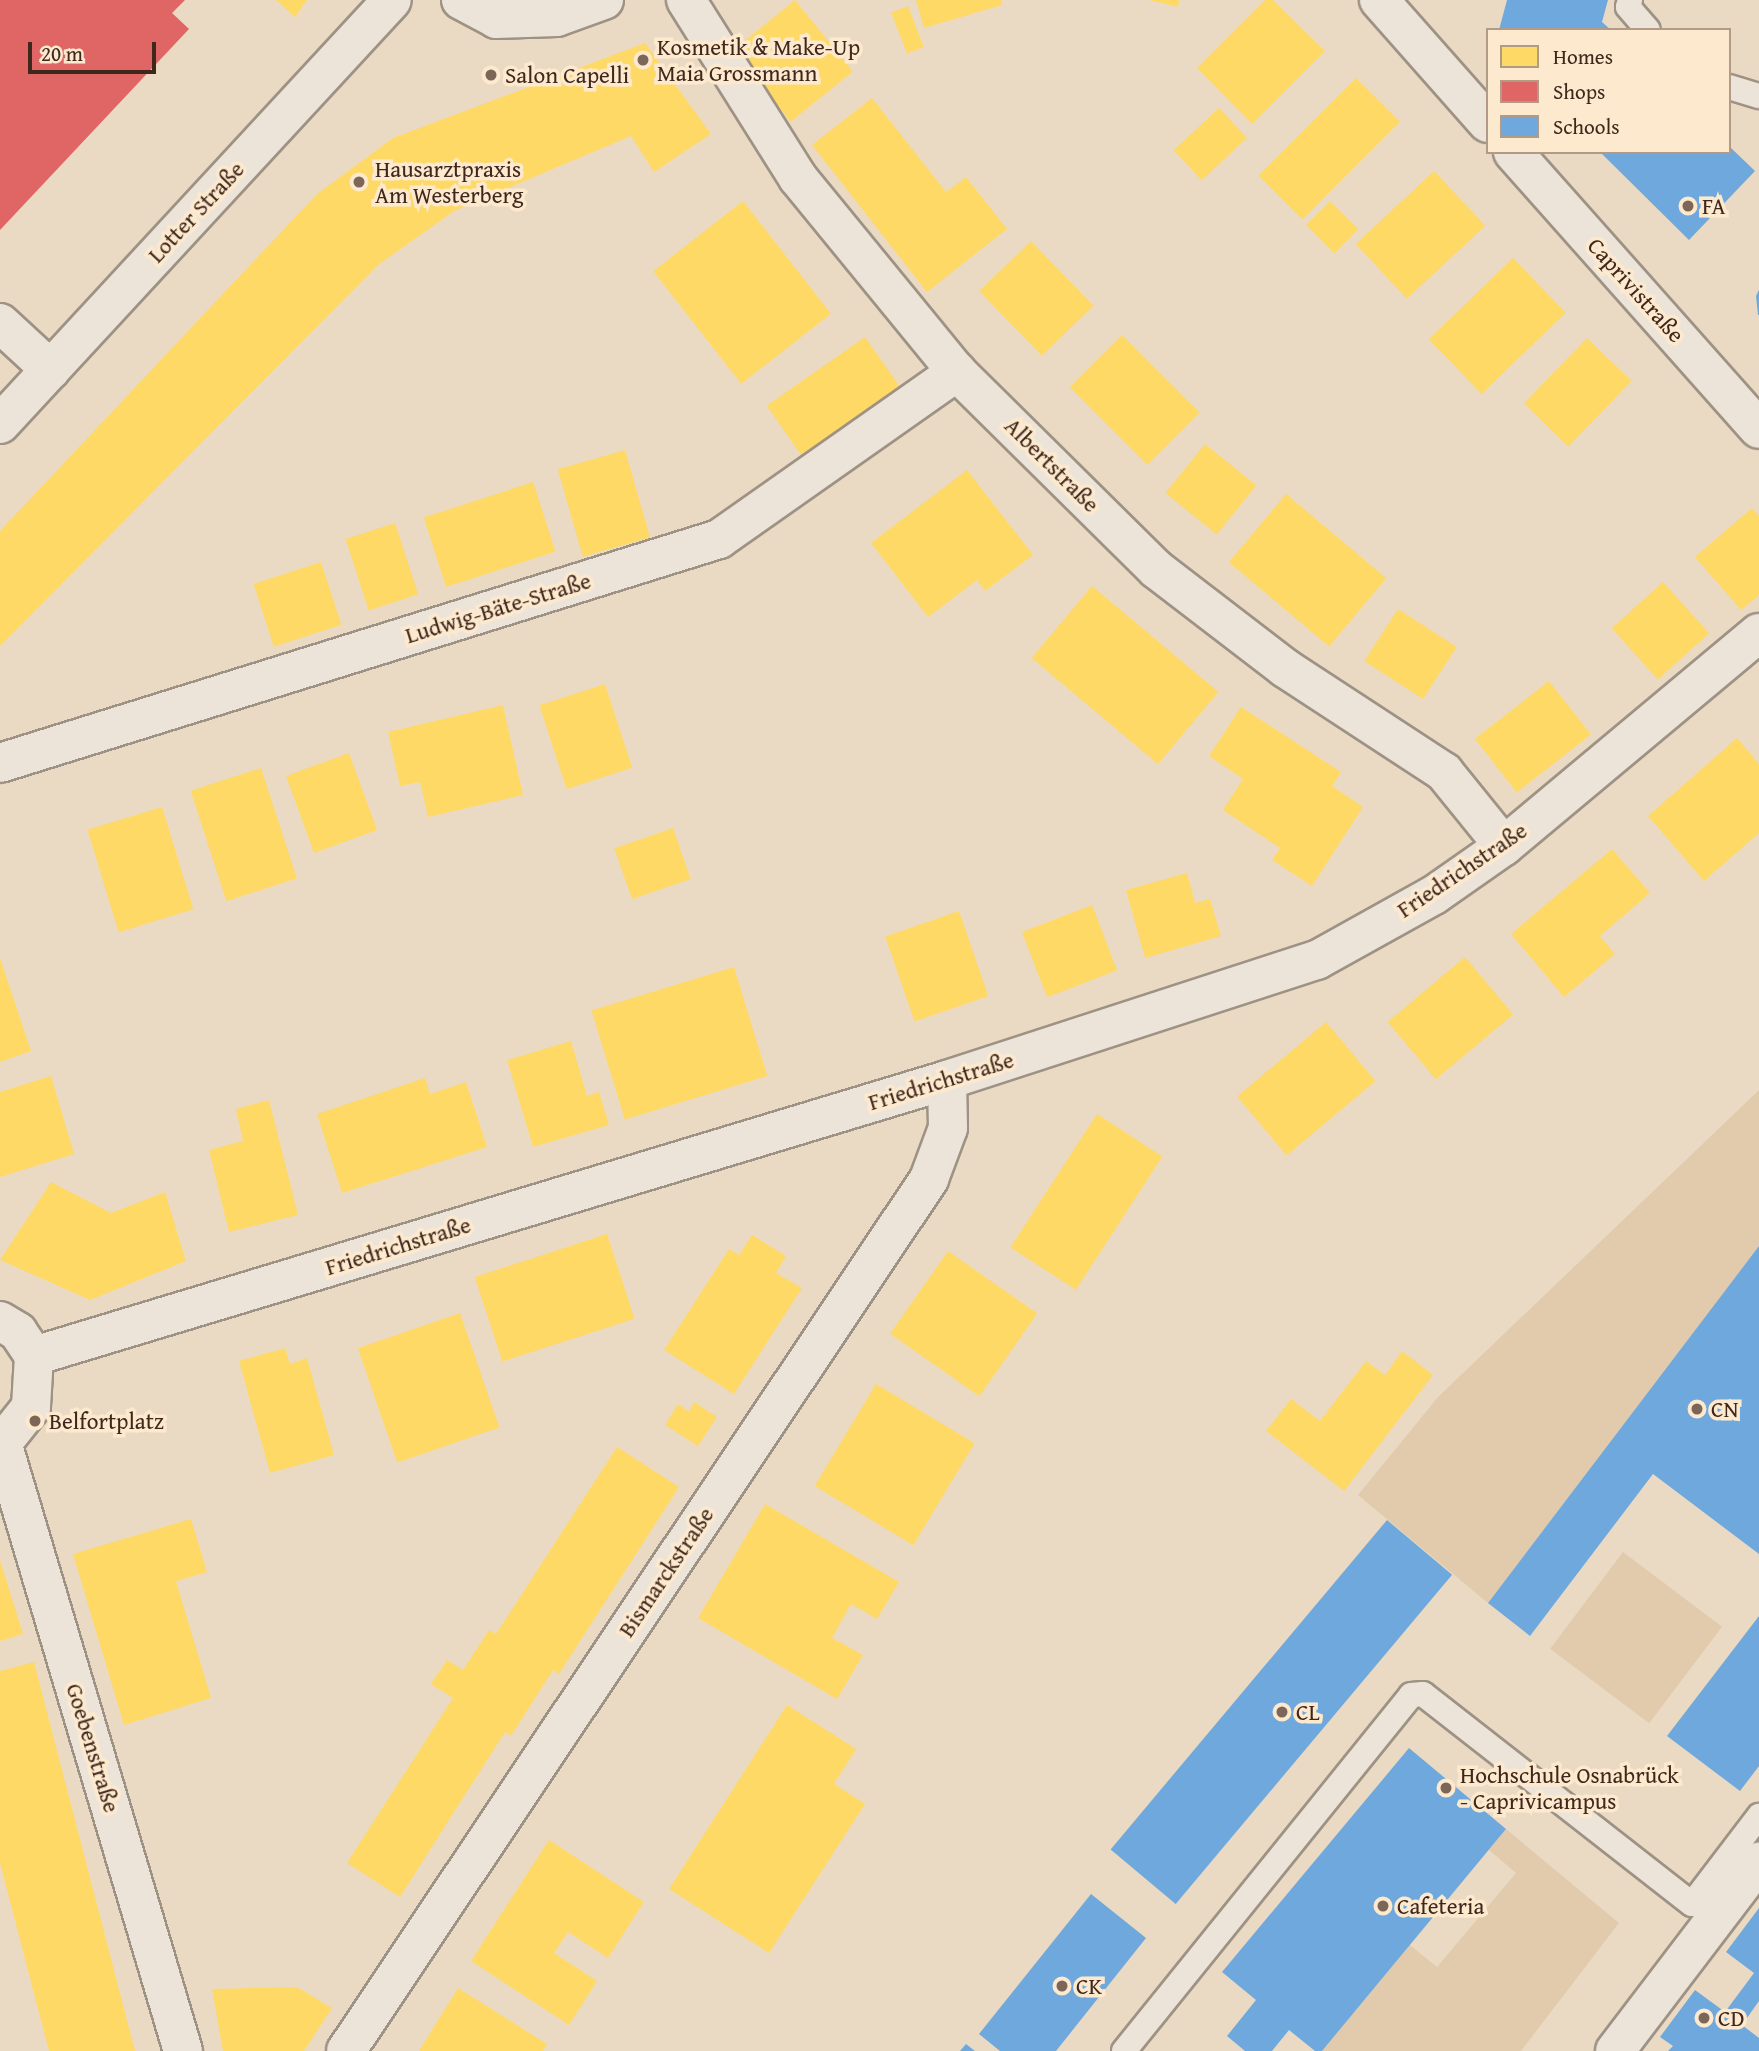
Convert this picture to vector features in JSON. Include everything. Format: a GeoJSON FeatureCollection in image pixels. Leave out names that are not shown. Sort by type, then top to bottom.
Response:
{"type":"FeatureCollection","features":[{"type":"Feature","properties":{"kind":"street","name":"Lotter Straße"},"geometry":{"type":"LineString","coordinates":[[0,424],[392,0]]}},
{"type":"Feature","properties":{"kind":"street"},"geometry":{"type":"LineString","coordinates":[[461,0],[496,19],[557,17],[604,0]]}},
{"type":"Feature","properties":{"kind":"street","name":"Albertstraße"},"geometry":{"type":"LineString","coordinates":[[686,0],[798,178],[957,372],[1156,569],[1284,668],[1444,772],[1504,846]]}},
{"type":"Feature","properties":{"kind":"street"},"geometry":{"type":"LineString","coordinates":[[1379,0],[1486,121]]}},
{"type":"Feature","properties":{"kind":"street","name":"Caprivistraße"},"geometry":{"type":"LineString","coordinates":[[1515,154],[1759,429]]}},
{"type":"Feature","properties":{"kind":"street"},"geometry":{"type":"LineString","coordinates":[[0,323],[51,370]]}},
{"type":"Feature","properties":{"kind":"street","name":"Ludwig-Bäte-Straße"},"geometry":{"type":"LineString","coordinates":[[0,763],[719,539],[957,372]]}},
{"type":"Feature","properties":{"kind":"street","name":"Friedrichstraße"},"geometry":{"type":"LineString","coordinates":[[34,1356],[947,1080],[1317,960],[1434,895],[1504,846],[1759,633]]}},
{"type":"Feature","properties":{"kind":"street","name":"Bismarckstraße"},"geometry":{"type":"LineString","coordinates":[[346,2051],[929,1179],[948,1128],[947,1080]]}},
{"type":"Feature","properties":{"kind":"street"},"geometry":{"type":"LineString","coordinates":[[0,1321],[18,1332],[34,1356],[31,1407],[1,1446]]}},
{"type":"Feature","properties":{"kind":"street","name":"Goebenstraße"},"geometry":{"type":"LineString","coordinates":[[1,1446],[183,2051]]}},
{"type":"Feature","properties":{"kind":"street"},"geometry":{"type":"LineString","coordinates":[[1615,2051],[1759,1862]]}},
{"type":"Feature","properties":{"kind":"lane"},"geometry":{"type":"LineString","coordinates":[[1630,0],[1628,6],[1646,28]]}},
{"type":"Feature","properties":{"kind":"lane"},"geometry":{"type":"LineString","coordinates":[[1731,88],[1759,96]]}},
{"type":"Feature","properties":{"kind":"lane"},"geometry":{"type":"LineString","coordinates":[[1124,2051],[1410,1695],[1423,1694],[1692,1904],[1759,1816]]}},
{"type":"Feature","properties":{"kind":"shaded area"},"geometry":{"type":"Polygon","coordinates":[[[1759,1090],[1759,1246],[1488,1603],[1358,1495],[1438,1397],[1759,1090]]]}},
{"type":"Feature","properties":{"kind":"shaded area"},"geometry":{"type":"Polygon","coordinates":[[[1623,1552],[1722,1627],[1649,1723],[1550,1649],[1623,1552]]]}},
{"type":"Feature","properties":{"kind":"shaded area"},"geometry":{"type":"Polygon","coordinates":[[[1506,1829],[1619,1923],[1521,2051],[1322,2051],[1410,1945],[1437,1967],[1516,1873],[1489,1850],[1506,1829]]]}},
{"type":"Feature","properties":{"kind":"building: Homes"},"geometry":{"type":"Polygon","coordinates":[[[276,0],[307,0],[295,17],[276,0]]]}},
{"type":"Feature","properties":{"kind":"building: Homes"},"geometry":{"type":"Polygon","coordinates":[[[795,0],[853,71],[791,122],[733,50],[795,0]]]}},
{"type":"Feature","properties":{"kind":"building: Homes"},"geometry":{"type":"Polygon","coordinates":[[[916,0],[1001,0],[1002,5],[924,28],[916,0]]]}},
{"type":"Feature","properties":{"kind":"building: Homes"},"geometry":{"type":"Polygon","coordinates":[[[1149,0],[1179,0],[1178,7],[1149,0]]]}},
{"type":"Feature","properties":{"kind":"building: Homes"},"geometry":{"type":"Polygon","coordinates":[[[1265,0],[1273,0],[1325,51],[1252,124],[1197,68],[1265,0]]]}},
{"type":"Feature","properties":{"kind":"building: Homes"},"geometry":{"type":"Polygon","coordinates":[[[908,6],[924,47],[907,54],[891,12],[908,6]]]}},
{"type":"Feature","properties":{"kind":"building: Homes"},"geometry":{"type":"Polygon","coordinates":[[[645,43],[711,134],[654,172],[631,136],[454,211],[378,265],[0,646],[0,531],[317,194],[393,138],[645,43]]]}},
{"type":"Feature","properties":{"kind":"building: Homes"},"geometry":{"type":"Polygon","coordinates":[[[1356,78],[1400,122],[1302,219],[1258,176],[1356,78]]]}},
{"type":"Feature","properties":{"kind":"building: Homes"},"geometry":{"type":"Polygon","coordinates":[[[872,98],[946,192],[966,177],[1007,229],[927,292],[812,145],[872,98]]]}},
{"type":"Feature","properties":{"kind":"building: Homes"},"geometry":{"type":"Polygon","coordinates":[[[1219,108],[1247,138],[1202,180],[1174,150],[1219,108]]]}},
{"type":"Feature","properties":{"kind":"building: Homes"},"geometry":{"type":"Polygon","coordinates":[[[1434,171],[1485,226],[1407,299],[1356,244],[1434,171]]]}},
{"type":"Feature","properties":{"kind":"building: Homes"},"geometry":{"type":"Polygon","coordinates":[[[743,201],[831,314],[741,384],[653,271],[743,201]]]}},
{"type":"Feature","properties":{"kind":"building: Homes"},"geometry":{"type":"Polygon","coordinates":[[[1330,201],[1358,229],[1334,253],[1306,225],[1330,201]]]}},
{"type":"Feature","properties":{"kind":"building: Homes"},"geometry":{"type":"Polygon","coordinates":[[[1031,241],[1094,306],[1042,356],[979,291],[1031,241]]]}},
{"type":"Feature","properties":{"kind":"building: Homes"},"geometry":{"type":"Polygon","coordinates":[[[1513,258],[1566,313],[1482,394],[1429,339],[1513,258]]]}},
{"type":"Feature","properties":{"kind":"building: Homes"},"geometry":{"type":"Polygon","coordinates":[[[1122,335],[1200,413],[1147,465],[1070,387],[1122,335]]]}},
{"type":"Feature","properties":{"kind":"building: Homes"},"geometry":{"type":"Polygon","coordinates":[[[865,337],[904,393],[806,462],[767,406],[865,337]]]}},
{"type":"Feature","properties":{"kind":"building: Homes"},"geometry":{"type":"Polygon","coordinates":[[[1587,338],[1632,381],[1568,447],[1524,403],[1587,338]]]}},
{"type":"Feature","properties":{"kind":"building: Homes"},"geometry":{"type":"Polygon","coordinates":[[[1205,444],[1256,486],[1217,534],[1165,493],[1205,444]]]}},
{"type":"Feature","properties":{"kind":"building: Homes"},"geometry":{"type":"Polygon","coordinates":[[[625,450],[650,537],[583,557],[558,469],[625,450]]]}},
{"type":"Feature","properties":{"kind":"building: Homes"},"geometry":{"type":"Polygon","coordinates":[[[967,470],[1033,555],[985,591],[977,580],[928,617],[871,543],[967,470]]]}},
{"type":"Feature","properties":{"kind":"building: Homes"},"geometry":{"type":"Polygon","coordinates":[[[533,482],[556,551],[446,587],[424,518],[533,482]]]}},
{"type":"Feature","properties":{"kind":"building: Homes"},"geometry":{"type":"Polygon","coordinates":[[[1286,494],[1386,578],[1329,646],[1229,562],[1286,494]]]}},
{"type":"Feature","properties":{"kind":"building: Homes"},"geometry":{"type":"Polygon","coordinates":[[[1752,508],[1759,516],[1759,595],[1741,610],[1695,557],[1752,508]]]}},
{"type":"Feature","properties":{"kind":"building: Homes"},"geometry":{"type":"Polygon","coordinates":[[[395,523],[418,594],[369,610],[346,539],[395,523]]]}},
{"type":"Feature","properties":{"kind":"building: Homes"},"geometry":{"type":"Polygon","coordinates":[[[321,562],[341,625],[274,647],[253,584],[321,562]]]}},
{"type":"Feature","properties":{"kind":"building: Homes"},"geometry":{"type":"Polygon","coordinates":[[[1663,582],[1709,633],[1658,679],[1612,628],[1663,582]]]}},
{"type":"Feature","properties":{"kind":"building: Homes"},"geometry":{"type":"Polygon","coordinates":[[[1092,586],[1218,692],[1158,764],[1032,658],[1092,586]]]}},
{"type":"Feature","properties":{"kind":"building: Homes"},"geometry":{"type":"Polygon","coordinates":[[[1398,609],[1457,647],[1423,699],[1364,661],[1398,609]]]}},
{"type":"Feature","properties":{"kind":"building: Homes"},"geometry":{"type":"Polygon","coordinates":[[[1549,681],[1591,735],[1517,792],[1475,739],[1549,681]]]}},
{"type":"Feature","properties":{"kind":"building: Homes"},"geometry":{"type":"Polygon","coordinates":[[[605,684],[632,768],[567,789],[539,705],[605,684]]]}},
{"type":"Feature","properties":{"kind":"building: Homes"},"geometry":{"type":"Polygon","coordinates":[[[503,705],[523,795],[428,817],[420,782],[400,786],[388,732],[503,705]]]}},
{"type":"Feature","properties":{"kind":"building: Homes"},"geometry":{"type":"Polygon","coordinates":[[[1241,707],[1341,772],[1332,786],[1363,807],[1312,886],[1272,860],[1280,848],[1223,810],[1243,779],[1209,756],[1241,707]]]}},
{"type":"Feature","properties":{"kind":"building: Homes"},"geometry":{"type":"Polygon","coordinates":[[[1737,738],[1759,764],[1759,833],[1704,881],[1648,816],[1737,738]]]}},
{"type":"Feature","properties":{"kind":"building: Homes"},"geometry":{"type":"Polygon","coordinates":[[[349,753],[377,830],[314,853],[286,776],[349,753]]]}},
{"type":"Feature","properties":{"kind":"building: Homes"},"geometry":{"type":"Polygon","coordinates":[[[261,768],[297,878],[226,901],[191,791],[261,768]]]}},
{"type":"Feature","properties":{"kind":"building: Homes"},"geometry":{"type":"Polygon","coordinates":[[[162,807],[193,909],[119,932],[87,830],[162,807]]]}},
{"type":"Feature","properties":{"kind":"building: Homes"},"geometry":{"type":"Polygon","coordinates":[[[673,828],[691,879],[632,899],[614,848],[673,828]]]}},
{"type":"Feature","properties":{"kind":"building: Homes"},"geometry":{"type":"Polygon","coordinates":[[[1612,849],[1650,893],[1600,936],[1615,954],[1564,997],[1511,934],[1612,849]]]}},
{"type":"Feature","properties":{"kind":"building: Homes"},"geometry":{"type":"Polygon","coordinates":[[[1187,873],[1195,903],[1210,899],[1221,936],[1145,958],[1126,890],[1187,873]]]}},
{"type":"Feature","properties":{"kind":"building: Homes"},"geometry":{"type":"Polygon","coordinates":[[[1092,905],[1117,970],[1047,997],[1022,932],[1092,905]]]}},
{"type":"Feature","properties":{"kind":"building: Homes"},"geometry":{"type":"Polygon","coordinates":[[[959,911],[988,996],[915,1021],[885,936],[959,911]]]}},
{"type":"Feature","properties":{"kind":"building: Homes"},"geometry":{"type":"Polygon","coordinates":[[[1465,957],[1513,1014],[1436,1079],[1388,1022],[1465,957]]]}},
{"type":"Feature","properties":{"kind":"building: Homes"},"geometry":{"type":"Polygon","coordinates":[[[0,958],[31,1051],[0,1062],[0,958]]]}},
{"type":"Feature","properties":{"kind":"building: Homes"},"geometry":{"type":"Polygon","coordinates":[[[734,967],[767,1076],[625,1120],[592,1011],[734,967]]]}},
{"type":"Feature","properties":{"kind":"building: Homes"},"geometry":{"type":"Polygon","coordinates":[[[1326,1022],[1375,1081],[1287,1156],[1237,1097],[1326,1022]]]}},
{"type":"Feature","properties":{"kind":"building: Homes"},"geometry":{"type":"Polygon","coordinates":[[[571,1041],[587,1096],[599,1092],[609,1125],[533,1147],[507,1060],[571,1041]]]}},
{"type":"Feature","properties":{"kind":"building: Homes"},"geometry":{"type":"Polygon","coordinates":[[[51,1076],[74,1154],[0,1177],[0,1092],[51,1076]]]}},
{"type":"Feature","properties":{"kind":"building: Homes"},"geometry":{"type":"Polygon","coordinates":[[[425,1078],[430,1094],[466,1082],[487,1147],[342,1193],[317,1114],[425,1078]]]}},
{"type":"Feature","properties":{"kind":"building: Homes"},"geometry":{"type":"Polygon","coordinates":[[[269,1100],[298,1215],[229,1232],[209,1150],[243,1141],[236,1109],[269,1100]]]}},
{"type":"Feature","properties":{"kind":"building: Homes"},"geometry":{"type":"Polygon","coordinates":[[[1097,1114],[1162,1156],[1076,1290],[1010,1247],[1097,1114]]]}},
{"type":"Feature","properties":{"kind":"building: Homes"},"geometry":{"type":"Polygon","coordinates":[[[51,1182],[111,1213],[165,1192],[186,1261],[90,1300],[0,1260],[51,1182]]]}},
{"type":"Feature","properties":{"kind":"building: Homes"},"geometry":{"type":"Polygon","coordinates":[[[607,1234],[635,1319],[502,1362],[475,1277],[607,1234]]]}},
{"type":"Feature","properties":{"kind":"building: Homes"},"geometry":{"type":"Polygon","coordinates":[[[752,1235],[786,1256],[776,1273],[802,1288],[734,1394],[664,1350],[729,1249],[739,1255],[752,1235]]]}},
{"type":"Feature","properties":{"kind":"building: Homes"},"geometry":{"type":"Polygon","coordinates":[[[948,1251],[1037,1314],[979,1396],[890,1334],[948,1251]]]}},
{"type":"Feature","properties":{"kind":"building: Homes"},"geometry":{"type":"Polygon","coordinates":[[[460,1313],[499,1427],[397,1463],[358,1348],[460,1313]]]}},
{"type":"Feature","properties":{"kind":"building: Homes"},"geometry":{"type":"Polygon","coordinates":[[[285,1348],[290,1364],[307,1358],[334,1455],[270,1473],[239,1361],[285,1348]]]}},
{"type":"Feature","properties":{"kind":"building: Homes"},"geometry":{"type":"Polygon","coordinates":[[[1402,1351],[1433,1375],[1344,1491],[1266,1431],[1291,1399],[1320,1421],[1366,1361],[1385,1375],[1402,1351]]]}},
{"type":"Feature","properties":{"kind":"building: Homes"},"geometry":{"type":"Polygon","coordinates":[[[876,1384],[975,1443],[913,1545],[815,1486],[876,1384]]]}},
{"type":"Feature","properties":{"kind":"building: Homes"},"geometry":{"type":"Polygon","coordinates":[[[694,1402],[717,1417],[698,1446],[665,1425],[678,1404],[689,1412],[694,1402]]]}},
{"type":"Feature","properties":{"kind":"building: Homes"},"geometry":{"type":"Polygon","coordinates":[[[617,1447],[679,1487],[559,1674],[553,1670],[511,1736],[505,1732],[400,1897],[347,1863],[453,1698],[431,1684],[447,1660],[463,1670],[489,1630],[496,1634],[617,1447]]]}},
{"type":"Feature","properties":{"kind":"building: Homes"},"geometry":{"type":"Polygon","coordinates":[[[765,1504],[899,1582],[877,1619],[851,1604],[832,1638],[863,1655],[837,1699],[698,1618],[765,1504]]]}},
{"type":"Feature","properties":{"kind":"building: Homes"},"geometry":{"type":"Polygon","coordinates":[[[191,1519],[207,1572],[176,1581],[211,1698],[124,1725],[73,1554],[191,1519]]]}},
{"type":"Feature","properties":{"kind":"building: Homes"},"geometry":{"type":"Polygon","coordinates":[[[0,1560],[23,1634],[0,1641],[0,1560]]]}},
{"type":"Feature","properties":{"kind":"building: Homes"},"geometry":{"type":"Polygon","coordinates":[[[34,1662],[135,2051],[49,2051],[0,1863],[0,1671],[34,1662]]]}},
{"type":"Feature","properties":{"kind":"building: Homes"},"geometry":{"type":"Polygon","coordinates":[[[787,1705],[856,1749],[834,1784],[865,1804],[769,1953],[669,1889],[787,1705]]]}},
{"type":"Feature","properties":{"kind":"building: Homes"},"geometry":{"type":"Polygon","coordinates":[[[549,1840],[644,1902],[608,1958],[568,1932],[554,1953],[597,1981],[569,2025],[471,1961],[549,1840]]]}},
{"type":"Feature","properties":{"kind":"building: Homes"},"geometry":{"type":"Polygon","coordinates":[[[297,1987],[332,2008],[304,2051],[223,2051],[212,1989],[297,1987]]]}},
{"type":"Feature","properties":{"kind":"building: Homes"},"geometry":{"type":"Polygon","coordinates":[[[458,1988],[547,2044],[543,2051],[419,2051],[458,1988]]]}},
{"type":"Feature","properties":{"kind":"building: Shops"},"geometry":{"type":"Polygon","coordinates":[[[0,0],[185,0],[172,13],[189,29],[0,230],[0,0]]]}},
{"type":"Feature","properties":{"kind":"building: Schools"},"geometry":{"type":"Polygon","coordinates":[[[1507,0],[1608,0],[1602,22],[1609,28],[1500,28],[1507,0]]]}},
{"type":"Feature","properties":{"kind":"building: Schools","name":"FA"},"geometry":{"type":"Polygon","coordinates":[[[1731,148],[1755,171],[1689,240],[1602,154],[1731,154],[1731,148]]]}},
{"type":"Feature","properties":{"kind":"building: Schools"},"geometry":{"type":"Polygon","coordinates":[[[1759,290],[1759,315],[1758,315],[1756,296],[1759,290]]]}},
{"type":"Feature","properties":{"kind":"building: Schools","name":"CN"},"geometry":{"type":"Polygon","coordinates":[[[1759,1246],[1759,1554],[1653,1474],[1530,1636],[1488,1603],[1759,1246]]]}},
{"type":"Feature","properties":{"kind":"building: Schools","name":"CL"},"geometry":{"type":"Polygon","coordinates":[[[1387,1520],[1452,1575],[1176,1904],[1111,1849],[1387,1520]]]}},
{"type":"Feature","properties":{"kind":"building: Schools"},"geometry":{"type":"Polygon","coordinates":[[[1759,1616],[1759,1766],[1740,1791],[1667,1736],[1759,1616]]]}},
{"type":"Feature","properties":{"kind":"building: Schools"},"geometry":{"type":"Polygon","coordinates":[[[1409,1748],[1506,1829],[1322,2051],[1315,2051],[1289,2030],[1272,2051],[1245,2051],[1227,2036],[1256,2000],[1222,1972],[1409,1748]]]}},
{"type":"Feature","properties":{"kind":"building: Schools","name":"CK"},"geometry":{"type":"Polygon","coordinates":[[[1091,1894],[1146,1938],[1056,2051],[1000,2051],[979,2034],[1091,1894]]]}},
{"type":"Feature","properties":{"kind":"building: Schools","name":"CD"},"geometry":{"type":"Polygon","coordinates":[[[1759,1908],[1759,2001],[1742,2025],[1759,2038],[1759,2051],[1668,2051],[1673,2046],[1660,2037],[1695,1990],[1725,2012],[1754,1973],[1726,1952],[1759,1908]]]}},
{"type":"Feature","properties":{"kind":"building: Schools"},"geometry":{"type":"Polygon","coordinates":[[[966,2044],[975,2051],[960,2051],[966,2044]]]}},
{"type":"Feature","properties":{"kind":"place","name":"Kosmetik & Make-Up Maia Grossmann"},"geometry":{"type":"Point","coordinates":[643,60]}},
{"type":"Feature","properties":{"kind":"place","name":"Salon Capelli"},"geometry":{"type":"Point","coordinates":[491,75]}},
{"type":"Feature","properties":{"kind":"place","name":"Hausarztpraxis Am Westerberg"},"geometry":{"type":"Point","coordinates":[359,182]}},
{"type":"Feature","properties":{"kind":"place","name":"FA"},"geometry":{"type":"Point","coordinates":[1688,206]}},
{"type":"Feature","properties":{"kind":"place","name":"CN"},"geometry":{"type":"Point","coordinates":[1697,1409]}},
{"type":"Feature","properties":{"kind":"place","name":"Belfortplatz"},"geometry":{"type":"Point","coordinates":[35,1421]}},
{"type":"Feature","properties":{"kind":"place","name":"CL"},"geometry":{"type":"Point","coordinates":[1282,1712]}},
{"type":"Feature","properties":{"kind":"place","name":"Hochschule Osnabrück - Caprivicampus"},"geometry":{"type":"Point","coordinates":[1446,1788]}},
{"type":"Feature","properties":{"kind":"place","name":"Cafeteria"},"geometry":{"type":"Point","coordinates":[1383,1906]}},
{"type":"Feature","properties":{"kind":"place","name":"CK"},"geometry":{"type":"Point","coordinates":[1062,1986]}},
{"type":"Feature","properties":{"kind":"place","name":"CD"},"geometry":{"type":"Point","coordinates":[1704,2018]}}]}
